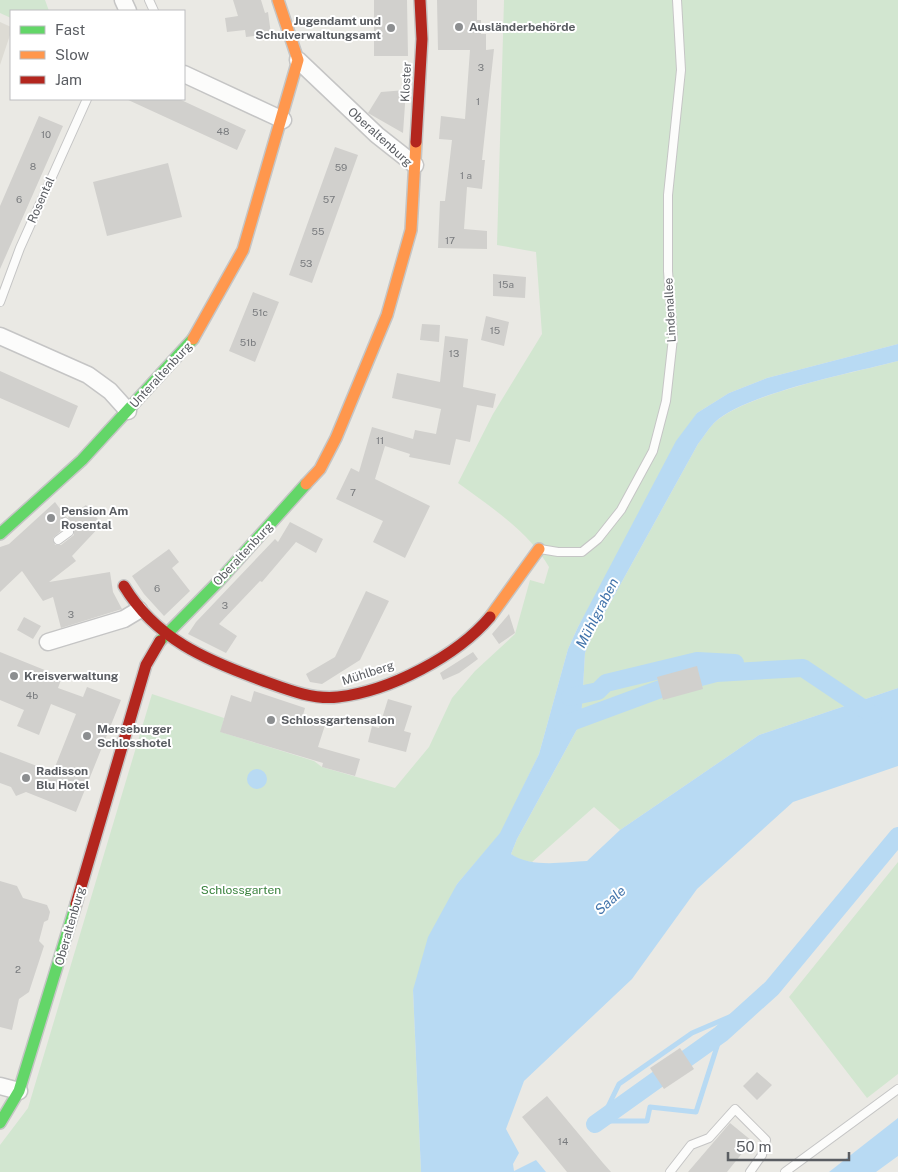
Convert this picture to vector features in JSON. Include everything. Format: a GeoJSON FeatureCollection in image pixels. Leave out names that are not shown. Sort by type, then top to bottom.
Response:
{"type":"FeatureCollection","features":[{"type":"Feature","properties":{"kind":"street"},"geometry":{"type":"LineString","coordinates":[[278,0],[298,60]]}},
{"type":"Feature","properties":{"kind":"street","name":"Kloster"},"geometry":{"type":"LineString","coordinates":[[415,165],[422,39],[420,0]]}},
{"type":"Feature","properties":{"kind":"street","name":"Unteraltenburg"},"geometry":{"type":"LineString","coordinates":[[0,534],[48,499],[191,343],[228,280],[243,250],[283,120],[298,60]]}},
{"type":"Feature","properties":{"kind":"street","name":"Oberaltenburg"},"geometry":{"type":"LineString","coordinates":[[0,1123],[19,1091],[56,975],[146,665],[164,635],[218,581],[320,469],[331,449],[387,315],[411,230],[415,165],[377,135],[298,60]]}},
{"type":"Feature","properties":{"kind":"street"},"geometry":{"type":"LineString","coordinates":[[185,74],[283,120]]}},
{"type":"Feature","properties":{"kind":"street"},"geometry":{"type":"LineString","coordinates":[[0,336],[88,375],[110,391],[128,411]]}},
{"type":"Feature","properties":{"kind":"street","name":"Mühlberg"},"geometry":{"type":"LineString","coordinates":[[124,586],[139,610],[164,635],[205,657],[240,672],[319,697],[344,696],[391,681],[423,667],[453,650],[480,628],[539,548]]}},
{"type":"Feature","properties":{"kind":"street"},"geometry":{"type":"LineString","coordinates":[[48,642],[124,619],[139,610]]}},
{"type":"Feature","properties":{"kind":"street"},"geometry":{"type":"LineString","coordinates":[[0,1086],[19,1091]]}},
{"type":"Feature","properties":{"kind":"lane","name":"Lindenallee"},"geometry":{"type":"LineString","coordinates":[[539,548],[558,552],[582,552],[598,539],[621,510],[653,451],[666,401],[672,338],[668,271],[668,195],[681,70],[677,0]]}},
{"type":"Feature","properties":{"kind":"lane","name":"Rosental"},"geometry":{"type":"LineString","coordinates":[[0,302],[20,248],[87,100]]}},
{"type":"Feature","properties":{"kind":"lane"},"geometry":{"type":"LineString","coordinates":[[58,540],[69,532],[65,522]]}},
{"type":"Feature","properties":{"kind":"lane"},"geometry":{"type":"LineString","coordinates":[[786,1172],[898,1089]]}},
{"type":"Feature","properties":{"kind":"lane"},"geometry":{"type":"LineString","coordinates":[[670,1172],[691,1145],[709,1138],[735,1109],[766,1140],[762,1155],[750,1172]]}},
{"type":"Feature","properties":{"kind":"shaded area"},"geometry":{"type":"Polygon","coordinates":[[[0,22],[10,27],[10,35],[0,65],[0,22]]]}},
{"type":"Feature","properties":{"kind":"green space"},"geometry":{"type":"Polygon","coordinates":[[[0,0],[45,0],[49,10],[10,10],[10,18],[0,13],[0,0]]]}},
{"type":"Feature","properties":{"kind":"green space","name":"Schlossgarten"},"geometry":{"type":"Polygon","coordinates":[[[504,0],[898,0],[898,344],[767,378],[729,393],[697,413],[578,627],[568,649],[539,754],[501,833],[457,884],[413,991],[421,1172],[0,1172],[0,1145],[28,1108],[152,694],[224,718],[221,732],[314,761],[322,767],[395,788],[429,747],[452,698],[475,671],[515,634],[530,580],[544,584],[549,567],[531,542],[508,521],[458,483],[493,414],[542,334],[536,252],[497,245],[504,0]]]}},
{"type":"Feature","properties":{"kind":"green space"},"geometry":{"type":"Polygon","coordinates":[[[898,361],[898,688],[759,735],[620,830],[594,807],[532,862],[519,860],[511,854],[517,839],[581,722],[585,653],[593,634],[698,444],[710,428],[729,412],[774,393],[898,361]]]}},
{"type":"Feature","properties":{"kind":"green space"},"geometry":{"type":"Polygon","coordinates":[[[898,862],[898,1074],[867,1098],[789,997],[898,862]]]}},
{"type":"Feature","properties":{"kind":"water"},"geometry":{"type":"Polygon","coordinates":[[[898,344],[898,361],[774,393],[729,412],[710,428],[698,444],[593,634],[585,653],[581,722],[517,839],[511,854],[538,863],[587,861],[620,830],[759,735],[898,688],[898,766],[793,802],[697,889],[632,979],[524,1081],[506,1129],[519,1153],[513,1164],[514,1171],[536,1160],[546,1172],[421,1172],[413,990],[428,937],[457,884],[500,833],[539,754],[568,649],[676,441],[697,413],[729,393],[767,378],[898,344]]]}},
{"type":"Feature","properties":{"kind":"water"},"geometry":{"type":"Polygon","coordinates":[[[257,769],[264,772],[267,779],[264,786],[257,789],[250,786],[247,779],[250,772],[257,769]]]}},
{"type":"Feature","properties":{"kind":"water"},"geometry":{"type":"Polygon","coordinates":[[[898,1118],[898,1156],[876,1172],[829,1172],[898,1118]]]}},
{"type":"Feature","properties":{"kind":"building"},"geometry":{"type":"Polygon","coordinates":[[[233,0],[261,0],[265,13],[268,12],[271,34],[246,37],[245,30],[227,32],[225,18],[238,16],[233,0]]]}},
{"type":"Feature","properties":{"kind":"building","name":"Jugendamt und Schulverwaltungsamt"},"geometry":{"type":"Polygon","coordinates":[[[374,0],[407,0],[408,56],[374,56],[374,0]]]}},
{"type":"Feature","properties":{"kind":"building"},"geometry":{"type":"Polygon","coordinates":[[[437,0],[477,0],[477,20],[481,20],[481,34],[486,34],[486,50],[494,49],[482,160],[485,160],[482,189],[467,187],[464,229],[487,231],[487,249],[438,248],[440,201],[445,201],[452,140],[439,139],[441,116],[465,119],[470,50],[438,50],[437,0]]]}},
{"type":"Feature","properties":{"kind":"building"},"geometry":{"type":"Polygon","coordinates":[[[406,90],[403,133],[368,113],[381,92],[406,90]]]}},
{"type":"Feature","properties":{"kind":"building"},"geometry":{"type":"Polygon","coordinates":[[[128,100],[181,100],[246,130],[237,150],[128,100]]]}},
{"type":"Feature","properties":{"kind":"building"},"geometry":{"type":"Polygon","coordinates":[[[39,116],[63,126],[0,269],[0,206],[39,116]]]}},
{"type":"Feature","properties":{"kind":"building"},"geometry":{"type":"Polygon","coordinates":[[[335,147],[358,155],[312,283],[289,275],[335,147]]]}},
{"type":"Feature","properties":{"kind":"building"},"geometry":{"type":"Polygon","coordinates":[[[168,163],[182,217],[107,236],[93,182],[168,163]]]}},
{"type":"Feature","properties":{"kind":"building"},"geometry":{"type":"Polygon","coordinates":[[[493,274],[526,277],[525,298],[493,296],[493,274]]]}},
{"type":"Feature","properties":{"kind":"building"},"geometry":{"type":"Polygon","coordinates":[[[253,292],[279,302],[255,362],[229,351],[253,292]]]}},
{"type":"Feature","properties":{"kind":"building"},"geometry":{"type":"Polygon","coordinates":[[[486,316],[509,322],[504,346],[481,340],[486,316]]]}},
{"type":"Feature","properties":{"kind":"building"},"geometry":{"type":"Polygon","coordinates":[[[422,324],[440,325],[439,342],[420,340],[422,324]]]}},
{"type":"Feature","properties":{"kind":"building"},"geometry":{"type":"Polygon","coordinates":[[[445,336],[468,339],[463,387],[496,394],[493,408],[477,405],[470,442],[456,439],[450,465],[409,457],[410,454],[385,446],[375,479],[430,506],[405,558],[373,542],[383,521],[336,499],[351,468],[359,472],[372,427],[413,439],[415,430],[436,434],[441,409],[392,398],[397,373],[440,382],[445,336]]]}},
{"type":"Feature","properties":{"kind":"building"},"geometry":{"type":"Polygon","coordinates":[[[0,371],[78,406],[69,428],[0,398],[0,371]]]}},
{"type":"Feature","properties":{"kind":"building"},"geometry":{"type":"Polygon","coordinates":[[[55,502],[66,517],[60,521],[62,530],[53,538],[55,545],[61,545],[74,535],[74,530],[68,517],[86,505],[102,524],[72,556],[76,561],[49,582],[110,572],[113,592],[122,609],[61,628],[53,597],[43,601],[22,571],[0,592],[0,547],[9,544],[55,502]]]}},
{"type":"Feature","properties":{"kind":"building"},"geometry":{"type":"Polygon","coordinates":[[[290,522],[323,539],[316,553],[296,542],[262,582],[260,581],[219,624],[237,636],[226,653],[188,634],[196,622],[275,539],[278,542],[290,522]]]}},
{"type":"Feature","properties":{"kind":"building"},"geometry":{"type":"Polygon","coordinates":[[[169,549],[179,562],[172,568],[190,591],[164,616],[144,594],[132,576],[169,549]]]}},
{"type":"Feature","properties":{"kind":"building"},"geometry":{"type":"Polygon","coordinates":[[[366,591],[389,601],[360,660],[322,684],[310,682],[306,674],[335,657],[366,591]]]}},
{"type":"Feature","properties":{"kind":"building"},"geometry":{"type":"Polygon","coordinates":[[[509,614],[515,633],[499,644],[492,634],[509,614]]]}},
{"type":"Feature","properties":{"kind":"building"},"geometry":{"type":"Polygon","coordinates":[[[24,617],[41,626],[33,639],[17,630],[24,617]]]}},
{"type":"Feature","properties":{"kind":"building"},"geometry":{"type":"Polygon","coordinates":[[[0,652],[62,677],[58,688],[83,697],[87,687],[121,700],[76,812],[26,792],[16,796],[11,787],[0,783],[0,752],[53,772],[76,714],[51,704],[39,735],[17,726],[24,710],[0,700],[0,652]]]}},
{"type":"Feature","properties":{"kind":"building"},"geometry":{"type":"Polygon","coordinates":[[[473,652],[478,659],[459,673],[443,680],[440,673],[473,652]]]}},
{"type":"Feature","properties":{"kind":"building"},"geometry":{"type":"Polygon","coordinates":[[[697,666],[703,689],[663,700],[657,677],[697,666]]]}},
{"type":"Feature","properties":{"kind":"building","name":"Schlossgartensalon"},"geometry":{"type":"Polygon","coordinates":[[[254,691],[305,708],[303,715],[326,722],[318,747],[360,759],[355,776],[322,767],[323,763],[220,732],[231,695],[251,702],[254,691]]]}},
{"type":"Feature","properties":{"kind":"building"},"geometry":{"type":"Polygon","coordinates":[[[388,699],[412,706],[404,731],[411,733],[406,752],[368,742],[372,726],[379,728],[388,699]]]}},
{"type":"Feature","properties":{"kind":"building"},"geometry":{"type":"Polygon","coordinates":[[[0,881],[17,886],[23,898],[47,905],[50,912],[48,920],[44,922],[39,941],[44,946],[29,992],[19,999],[12,1030],[0,1027],[0,881]]]}},
{"type":"Feature","properties":{"kind":"building"},"geometry":{"type":"Polygon","coordinates":[[[680,1048],[694,1069],[664,1089],[650,1068],[680,1048]]]}},
{"type":"Feature","properties":{"kind":"building"},"geometry":{"type":"Polygon","coordinates":[[[757,1072],[772,1085],[757,1100],[743,1086],[757,1072]]]}},
{"type":"Feature","properties":{"kind":"building"},"geometry":{"type":"Polygon","coordinates":[[[547,1096],[611,1172],[567,1172],[522,1117],[547,1096]]]}},
{"type":"Feature","properties":{"kind":"building"},"geometry":{"type":"Polygon","coordinates":[[[730,1123],[752,1141],[727,1172],[688,1172],[730,1123]]]}},
{"type":"Feature","properties":{"kind":"waterway"},"geometry":{"type":"LineString","coordinates":[[570,697],[598,691],[606,683],[697,661],[735,663]]}},
{"type":"Feature","properties":{"kind":"waterway"},"geometry":{"type":"LineString","coordinates":[[563,725],[674,684],[716,673],[803,668],[873,715]]}},
{"type":"Feature","properties":{"kind":"waterway"},"geometry":{"type":"LineString","coordinates":[[595,1124],[721,1034],[772,988],[898,836]]}},
{"type":"Feature","properties":{"kind":"waterway"},"geometry":{"type":"LineString","coordinates":[[721,1034],[696,1112],[650,1107],[647,1121],[601,1121],[619,1084],[692,1033],[748,1009]]}},
{"type":"Feature","properties":{"kind":"traffic: fast"},"geometry":{"type":"LineString","coordinates":[[0,534],[82,460],[193,339]]}},
{"type":"Feature","properties":{"kind":"traffic: fast"},"geometry":{"type":"LineString","coordinates":[[160,641],[219,581],[306,484]]}},
{"type":"Feature","properties":{"kind":"traffic: fast"},"geometry":{"type":"LineString","coordinates":[[0,1123],[19,1091],[76,904]]}},
{"type":"Feature","properties":{"kind":"traffic: slow"},"geometry":{"type":"LineString","coordinates":[[193,339],[243,250],[298,60],[278,0]]}},
{"type":"Feature","properties":{"kind":"traffic: slow"},"geometry":{"type":"LineString","coordinates":[[306,484],[320,469],[336,438],[387,315],[411,230],[416,142]]}},
{"type":"Feature","properties":{"kind":"traffic: slow"},"geometry":{"type":"LineString","coordinates":[[490,617],[539,549]]}},
{"type":"Feature","properties":{"kind":"traffic: jam"},"geometry":{"type":"LineString","coordinates":[[416,142],[422,39],[420,0]]}},
{"type":"Feature","properties":{"kind":"traffic: jam"},"geometry":{"type":"LineString","coordinates":[[124,586],[151,620],[167,634],[202,655],[289,690],[328,698],[379,687],[421,669],[460,645],[490,617]]}},
{"type":"Feature","properties":{"kind":"traffic: jam"},"geometry":{"type":"LineString","coordinates":[[76,904],[146,665],[160,641]]}},
{"type":"Feature","properties":{"kind":"place","name":"Ausländerbehörde"},"geometry":{"type":"Point","coordinates":[459,27]}},
{"type":"Feature","properties":{"kind":"place","name":"Jugendamt und Schulverwaltungsamt"},"geometry":{"type":"Point","coordinates":[391,28]}},
{"type":"Feature","properties":{"kind":"place","name":"Pension Am Rosental"},"geometry":{"type":"Point","coordinates":[51,518]}},
{"type":"Feature","properties":{"kind":"place","name":"Kreisverwaltung"},"geometry":{"type":"Point","coordinates":[14,676]}},
{"type":"Feature","properties":{"kind":"place","name":"Schlossgartensalon"},"geometry":{"type":"Point","coordinates":[271,720]}},
{"type":"Feature","properties":{"kind":"place","name":"Merseburger Schlosshotel"},"geometry":{"type":"Point","coordinates":[87,736]}},
{"type":"Feature","properties":{"kind":"place","name":"Radisson Blu Hotel"},"geometry":{"type":"Point","coordinates":[26,778]}},
{"type":"Feature","properties":{"kind":"water label","name":"Mühlgraben"},"geometry":{"type":"Point","coordinates":[597,613]}},
{"type":"Feature","properties":{"kind":"water label","name":"Saale"},"geometry":{"type":"Point","coordinates":[610,900]}}]}
